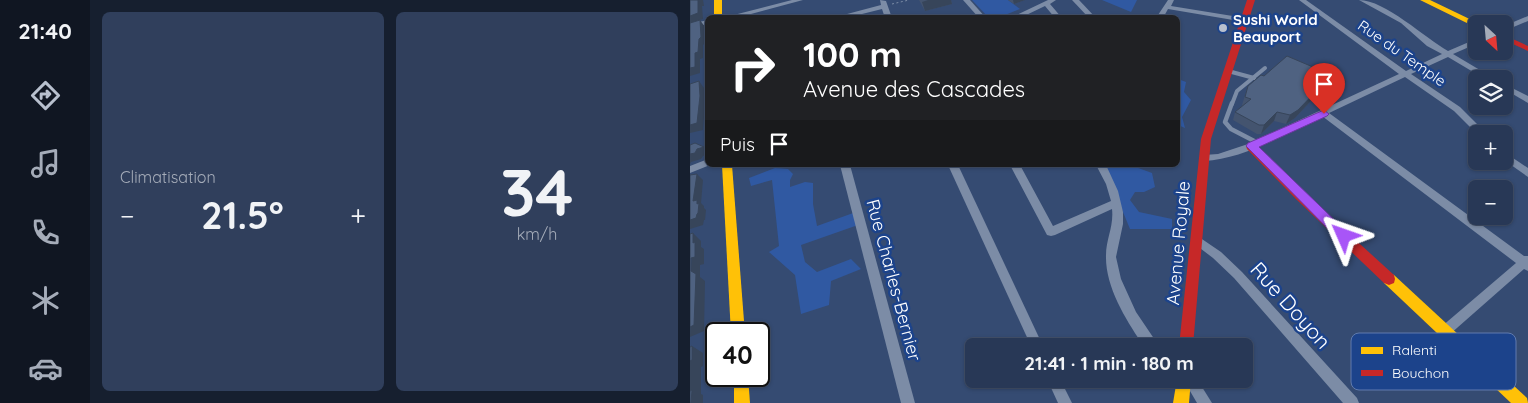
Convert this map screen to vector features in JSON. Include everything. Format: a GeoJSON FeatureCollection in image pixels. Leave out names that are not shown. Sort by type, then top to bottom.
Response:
{"type":"FeatureCollection","features":[{"type":"Feature","properties":{"kind":"street"},"geometry":{"type":"LineString","coordinates":[[718,0],[718,15]]}},
{"type":"Feature","properties":{"kind":"street"},"geometry":{"type":"LineString","coordinates":[[738,15],[800,0]]}},
{"type":"Feature","properties":{"kind":"street"},"geometry":{"type":"LineString","coordinates":[[966,0],[980,15]]}},
{"type":"Feature","properties":{"kind":"street"},"geometry":{"type":"LineString","coordinates":[[1020,15],[1053,0]]}},
{"type":"Feature","properties":{"kind":"street"},"geometry":{"type":"LineString","coordinates":[[1075,0],[1090,15]]}},
{"type":"Feature","properties":{"kind":"street","name":"Avenue Royale"},"geometry":{"type":"LineString","coordinates":[[1187,338],[1206,139],[1251,0]]}},
{"type":"Feature","properties":{"kind":"street","name":"Rue du Temple"},"geometry":{"type":"LineString","coordinates":[[1302,0],[1406,75],[1457,109],[1474,125]]}},
{"type":"Feature","properties":{"kind":"street"},"geometry":{"type":"LineString","coordinates":[[1362,0],[1403,22],[1430,44],[1475,70]]}},
{"type":"Feature","properties":{"kind":"street"},"geometry":{"type":"LineString","coordinates":[[1429,1],[1468,20]]}},
{"type":"Feature","properties":{"kind":"street"},"geometry":{"type":"LineString","coordinates":[[845,15],[883,3],[888,15]]}},
{"type":"Feature","properties":{"kind":"street"},"geometry":{"type":"LineString","coordinates":[[1161,15],[1169,3],[1245,20]]}},
{"type":"Feature","properties":{"kind":"street"},"geometry":{"type":"LineString","coordinates":[[1046,4],[1056,15]]}},
{"type":"Feature","properties":{"kind":"street"},"geometry":{"type":"LineString","coordinates":[[1513,25],[1528,18]]}},
{"type":"Feature","properties":{"kind":"street"},"geometry":{"type":"LineString","coordinates":[[690,26],[705,23]]}},
{"type":"Feature","properties":{"kind":"street"},"geometry":{"type":"LineString","coordinates":[[1518,23],[1528,28]]}},
{"type":"Feature","properties":{"kind":"street"},"geometry":{"type":"LineString","coordinates":[[1513,42],[1528,49]]}},
{"type":"Feature","properties":{"kind":"street"},"geometry":{"type":"LineString","coordinates":[[1204,158],[1219,157],[1255,144],[1324,114],[1468,45]]}},
{"type":"Feature","properties":{"kind":"street"},"geometry":{"type":"LineString","coordinates":[[1513,91],[1528,100]]}},
{"type":"Feature","properties":{"kind":"street"},"geometry":{"type":"LineString","coordinates":[[1255,144],[1300,196],[1444,331],[1527,262],[1324,114]]}},
{"type":"Feature","properties":{"kind":"street"},"geometry":{"type":"LineString","coordinates":[[1513,162],[1528,173]]}},
{"type":"Feature","properties":{"kind":"street"},"geometry":{"type":"LineString","coordinates":[[690,170],[705,163]]}},
{"type":"Feature","properties":{"kind":"street"},"geometry":{"type":"LineString","coordinates":[[727,167],[737,322]]}},
{"type":"Feature","properties":{"kind":"street","name":"Rue Charles-Bernier"},"geometry":{"type":"LineString","coordinates":[[846,167],[908,403]]}},
{"type":"Feature","properties":{"kind":"street"},"geometry":{"type":"LineString","coordinates":[[954,167],[1033,338]]}},
{"type":"Feature","properties":{"kind":"street"},"geometry":{"type":"LineString","coordinates":[[1015,167],[1051,232],[1116,203]]}},
{"type":"Feature","properties":{"kind":"street"},"geometry":{"type":"LineString","coordinates":[[1102,167],[1108,177],[1116,203],[1118,220],[1111,255],[1113,273],[1135,320],[1147,338]]}},
{"type":"Feature","properties":{"kind":"street","name":"Rue Doyon"},"geometry":{"type":"LineString","coordinates":[[1196,239],[1217,255],[1238,275],[1352,403]]}},
{"type":"Feature","properties":{"kind":"street"},"geometry":{"type":"LineString","coordinates":[[741,387],[742,403]]}},
{"type":"Feature","properties":{"kind":"street"},"geometry":{"type":"LineString","coordinates":[[1058,388],[1066,403]]}},
{"type":"Feature","properties":{"kind":"street"},"geometry":{"type":"LineString","coordinates":[[1181,403],[1183,388]]}},
{"type":"Feature","properties":{"kind":"street"},"geometry":{"type":"LineString","coordinates":[[1195,388],[1205,403]]}},
{"type":"Feature","properties":{"kind":"street"},"geometry":{"type":"LineString","coordinates":[[1508,390],[1522,403]]}},
{"type":"Feature","properties":{"kind":"lane"},"geometry":{"type":"LineString","coordinates":[[1225,122],[1237,91],[1265,68]]}},
{"type":"Feature","properties":{"kind":"lane"},"geometry":{"type":"LineString","coordinates":[[1228,71],[1254,78]]}},
{"type":"Feature","properties":{"kind":"lane"},"geometry":{"type":"LineString","coordinates":[[1212,119],[1225,122],[1231,129],[1255,144]]}},
{"type":"Feature","properties":{"kind":"path"},"geometry":{"type":"LineString","coordinates":[[883,3],[909,0]]}},
{"type":"Feature","properties":{"kind":"shaded area"},"geometry":{"type":"Polygon","coordinates":[[[972,0],[1008,0],[1020,9],[1005,15],[986,15],[972,0]]]}},
{"type":"Feature","properties":{"kind":"shaded area"},"geometry":{"type":"Polygon","coordinates":[[[1102,0],[1137,0],[1131,12],[1102,0]]]}},
{"type":"Feature","properties":{"kind":"shaded area"},"geometry":{"type":"Polygon","coordinates":[[[1180,80],[1186,82],[1184,92],[1191,100],[1182,117],[1185,128],[1180,126],[1180,80]]]}},
{"type":"Feature","properties":{"kind":"shaded area"},"geometry":{"type":"Polygon","coordinates":[[[1104,167],[1136,167],[1152,173],[1155,187],[1144,192],[1135,192],[1130,200],[1139,212],[1172,219],[1172,229],[1130,229],[1104,167]]]}},
{"type":"Feature","properties":{"kind":"shaded area"},"geometry":{"type":"Polygon","coordinates":[[[775,168],[788,169],[793,174],[790,180],[790,187],[805,182],[813,183],[813,204],[817,226],[856,212],[858,225],[801,245],[805,262],[817,272],[851,259],[861,269],[831,281],[829,305],[801,314],[795,275],[769,252],[779,246],[772,180],[751,186],[749,178],[775,168]]]}},
{"type":"Feature","properties":{"kind":"building"},"geometry":{"type":"Polygon","coordinates":[[[690,0],[698,0],[698,13],[690,16],[690,0]]]}},
{"type":"Feature","properties":{"kind":"building"},"geometry":{"type":"Polygon","coordinates":[[[700,20],[701,37],[699,39],[698,52],[695,53],[695,67],[690,68],[690,23],[700,20]]]}},
{"type":"Feature","properties":{"kind":"building"},"geometry":{"type":"Polygon","coordinates":[[[1287,56],[1346,81],[1341,87],[1326,81],[1298,110],[1290,115],[1277,112],[1264,125],[1259,125],[1235,112],[1251,99],[1245,97],[1248,86],[1261,75],[1264,76],[1287,56]]]}},
{"type":"Feature","properties":{"kind":"building"},"geometry":{"type":"Polygon","coordinates":[[[699,81],[700,96],[697,123],[690,125],[690,84],[699,81]]]}},
{"type":"Feature","properties":{"kind":"building"},"geometry":{"type":"Polygon","coordinates":[[[695,143],[704,147],[690,154],[690,145],[695,143]]]}},
{"type":"Feature","properties":{"kind":"building"},"geometry":{"type":"Polygon","coordinates":[[[697,174],[693,201],[697,200],[697,204],[699,203],[698,213],[696,218],[690,220],[690,175],[697,174]]]}},
{"type":"Feature","properties":{"kind":"building"},"geometry":{"type":"Polygon","coordinates":[[[693,233],[695,257],[691,258],[691,271],[696,274],[694,325],[690,327],[690,234],[693,233]]]}},
{"type":"Feature","properties":{"kind":"building"},"geometry":{"type":"Polygon","coordinates":[[[692,346],[692,360],[690,361],[690,347],[692,346]]]}},
{"type":"Feature","properties":{"kind":"building"},"geometry":{"type":"Polygon","coordinates":[[[692,390],[691,403],[690,403],[690,391],[692,390]]]}},
{"type":"Feature","properties":{"kind":"traffic: slow"},"geometry":{"type":"LineString","coordinates":[[718,0],[718,15]]}},
{"type":"Feature","properties":{"kind":"traffic: slow"},"geometry":{"type":"LineString","coordinates":[[1424,0],[1468,20]]}},
{"type":"Feature","properties":{"kind":"traffic: slow"},"geometry":{"type":"LineString","coordinates":[[727,167],[737,322]]}},
{"type":"Feature","properties":{"kind":"traffic: slow"},"geometry":{"type":"LineString","coordinates":[[1389,279],[1447,333]]}},
{"type":"Feature","properties":{"kind":"traffic: slow"},"geometry":{"type":"LineString","coordinates":[[741,387],[742,403]]}},
{"type":"Feature","properties":{"kind":"traffic: slow"},"geometry":{"type":"LineString","coordinates":[[1181,403],[1183,388]]}},
{"type":"Feature","properties":{"kind":"traffic: slow"},"geometry":{"type":"LineString","coordinates":[[1508,390],[1522,403]]}},
{"type":"Feature","properties":{"kind":"traffic: jam"},"geometry":{"type":"LineString","coordinates":[[1187,338],[1206,139],[1251,0]]}},
{"type":"Feature","properties":{"kind":"traffic: jam"},"geometry":{"type":"LineString","coordinates":[[1513,42],[1528,49]]}},
{"type":"Feature","properties":{"kind":"traffic: jam"},"geometry":{"type":"LineString","coordinates":[[1251,146],[1300,196],[1389,279]]}},
{"type":"Feature","properties":{"kind":"place","name":"Sushi World Beauport"},"geometry":{"type":"Point","coordinates":[1223,28]}},
{"type":"Feature","properties":{"kind":"route"},"geometry":{"type":"LineString","coordinates":[[1324,114],[1251,146],[1300,196],[1344,236]]}}]}
